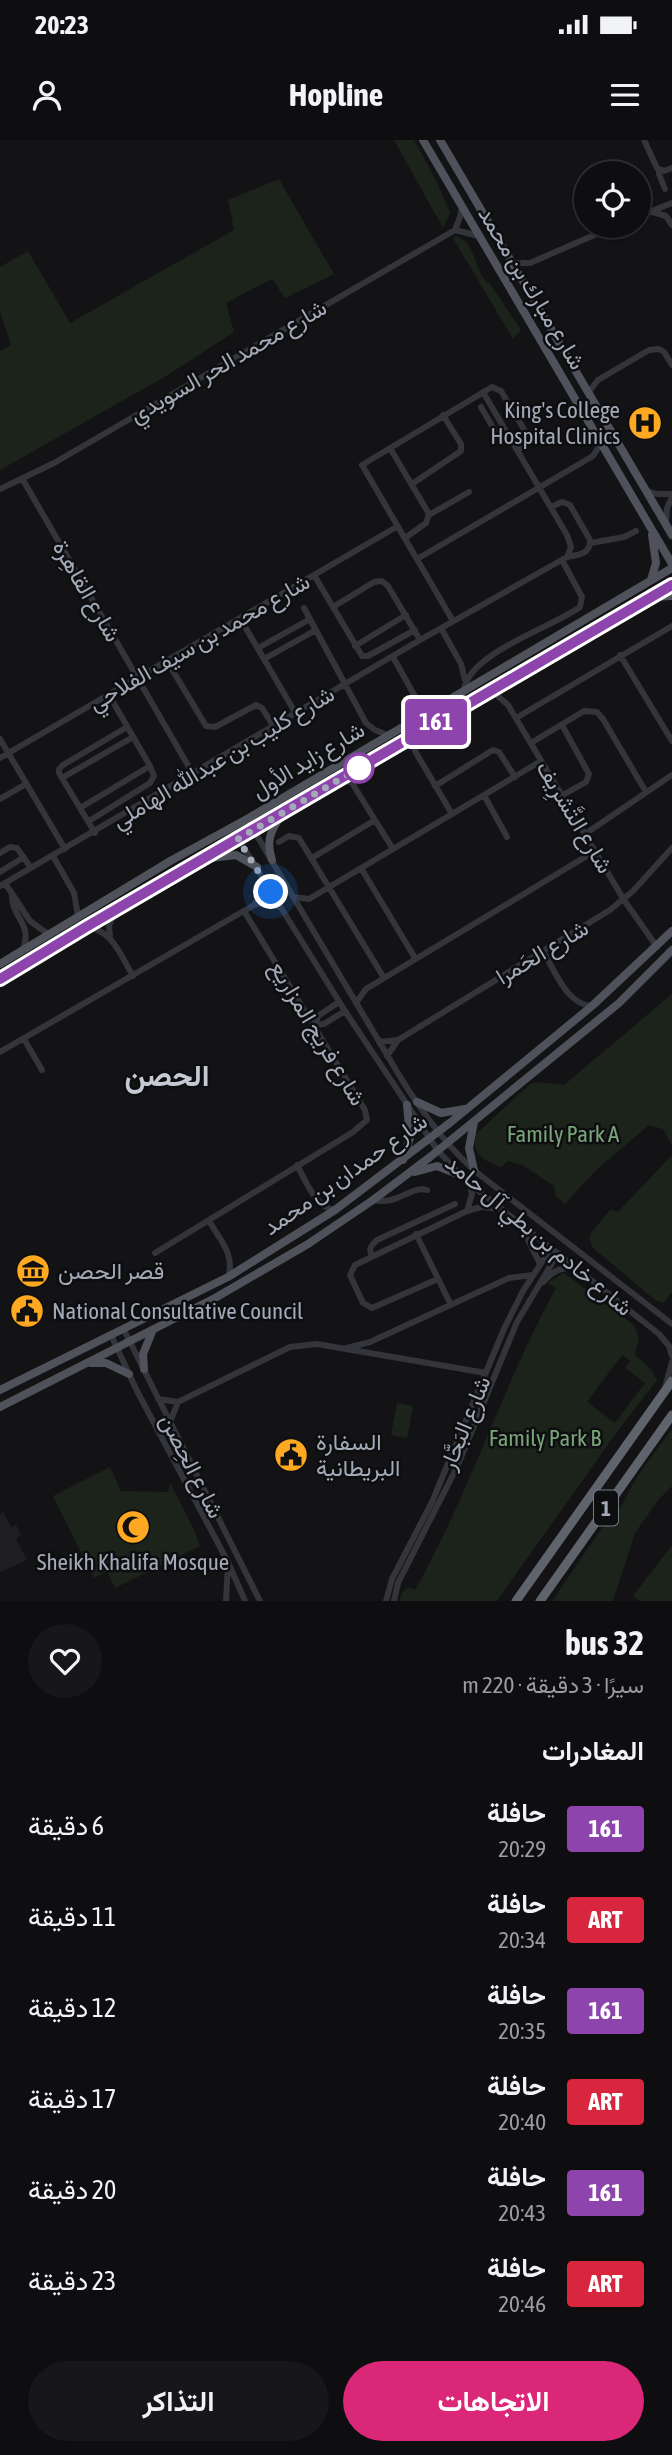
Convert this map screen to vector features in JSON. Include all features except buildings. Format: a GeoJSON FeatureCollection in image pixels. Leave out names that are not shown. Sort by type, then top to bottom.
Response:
{"type":"FeatureCollection","features":[{"type":"Feature","properties":{"kind":"highway","name":"1"},"geometry":{"type":"LineString","coordinates":[[516,1601],[672,1381]]}},
{"type":"Feature","properties":{"kind":"highway","name":"1"},"geometry":{"type":"LineString","coordinates":[[540,1601],[672,1415]]}},
{"type":"Feature","properties":{"kind":"main road","name":"شارع مبارك بن محمد"},"geometry":{"type":"LineString","coordinates":[[423,140],[672,566]]}},
{"type":"Feature","properties":{"kind":"main road","name":"شارع مبارك بن محمد"},"geometry":{"type":"LineString","coordinates":[[440,140],[670,531]]}},
{"type":"Feature","properties":{"kind":"main road"},"geometry":{"type":"LineString","coordinates":[[651,528],[656,563],[651,580]]}},
{"type":"Feature","properties":{"kind":"main road","name":"شارع زايد الأول"},"geometry":{"type":"LineString","coordinates":[[0,964],[416,719],[464,686],[672,566]]}},
{"type":"Feature","properties":{"kind":"main road","name":"شارع زايد الأول"},"geometry":{"type":"LineString","coordinates":[[0,979],[672,585]]}},
{"type":"Feature","properties":{"kind":"main road"},"geometry":{"type":"LineString","coordinates":[[649,597],[672,596]]}},
{"type":"Feature","properties":{"kind":"main road"},"geometry":{"type":"LineString","coordinates":[[272,860],[269,836],[284,812]]}},
{"type":"Feature","properties":{"kind":"main road"},"geometry":{"type":"LineString","coordinates":[[203,859],[236,855],[257,867]]}},
{"type":"Feature","properties":{"kind":"main road","name":"شارع حمدان بن محمد"},"geometry":{"type":"LineString","coordinates":[[0,1390],[228,1278],[335,1210],[403,1161],[592,1006],[672,931]]}},
{"type":"Feature","properties":{"kind":"main road","name":"شارع حمدان بن محمد"},"geometry":{"type":"LineString","coordinates":[[0,1407],[154,1330],[308,1244],[373,1200],[438,1151],[619,1003],[672,950]]}},
{"type":"Feature","properties":{"kind":"main road"},"geometry":{"type":"LineString","coordinates":[[417,1102],[441,1112],[468,1108]]}},
{"type":"Feature","properties":{"kind":"main road"},"geometry":{"type":"LineString","coordinates":[[403,1161],[410,1138],[407,1105]]}},
{"type":"Feature","properties":{"kind":"main road"},"geometry":{"type":"LineString","coordinates":[[474,1121],[469,1142],[474,1170]]}},
{"type":"Feature","properties":{"kind":"main road"},"geometry":{"type":"LineString","coordinates":[[406,1176],[423,1168],[437,1166],[460,1175]]}},
{"type":"Feature","properties":{"kind":"main road"},"geometry":{"type":"LineString","coordinates":[[144,1369],[143,1354],[154,1330]]}},
{"type":"Feature","properties":{"kind":"main road"},"geometry":{"type":"LineString","coordinates":[[88,1363],[106,1363],[129,1374]]}},
{"type":"Feature","properties":{"kind":"street"},"geometry":{"type":"LineString","coordinates":[[643,140],[659,170],[665,189]]}},
{"type":"Feature","properties":{"kind":"street"},"geometry":{"type":"LineString","coordinates":[[659,170],[672,168]]}},
{"type":"Feature","properties":{"kind":"street"},"geometry":{"type":"LineString","coordinates":[[651,210],[672,203]]}},
{"type":"Feature","properties":{"kind":"street"},"geometry":{"type":"LineString","coordinates":[[666,216],[672,203]]}},
{"type":"Feature","properties":{"kind":"street"},"geometry":{"type":"LineString","coordinates":[[462,206],[455,230],[468,231],[479,236]]}},
{"type":"Feature","properties":{"kind":"street"},"geometry":{"type":"LineString","coordinates":[[651,212],[666,216],[672,225]]}},
{"type":"Feature","properties":{"kind":"street","name":"شارع محمد الحر السويدي"},"geometry":{"type":"LineString","coordinates":[[0,489],[23,480],[455,230]]}},
{"type":"Feature","properties":{"kind":"street"},"geometry":{"type":"LineString","coordinates":[[512,263],[530,263],[587,238]]}},
{"type":"Feature","properties":{"kind":"street"},"geometry":{"type":"LineString","coordinates":[[522,280],[530,263]]}},
{"type":"Feature","properties":{"kind":"street"},"geometry":{"type":"LineString","coordinates":[[588,393],[595,382],[649,349],[664,352],[672,365]]}},
{"type":"Feature","properties":{"kind":"street"},"geometry":{"type":"LineString","coordinates":[[453,621],[362,465],[492,387],[499,388],[528,439],[526,444],[517,450]]}},
{"type":"Feature","properties":{"kind":"street"},"geometry":{"type":"LineString","coordinates":[[464,686],[476,667],[506,647],[580,607],[583,597],[565,559],[570,553],[570,541],[483,392]]}},
{"type":"Feature","properties":{"kind":"street"},"geometry":{"type":"LineString","coordinates":[[481,407],[502,443]]}},
{"type":"Feature","properties":{"kind":"street"},"geometry":{"type":"LineString","coordinates":[[412,484],[461,452],[461,444],[443,415]]}},
{"type":"Feature","properties":{"kind":"street"},"geometry":{"type":"LineString","coordinates":[[491,425],[517,417]]}},
{"type":"Feature","properties":{"kind":"street"},"geometry":{"type":"LineString","coordinates":[[417,558],[593,456],[601,443]]}},
{"type":"Feature","properties":{"kind":"street"},"geometry":{"type":"LineString","coordinates":[[390,448],[429,515]]}},
{"type":"Feature","properties":{"kind":"street"},"geometry":{"type":"LineString","coordinates":[[593,456],[609,457]]}},
{"type":"Feature","properties":{"kind":"street","name":"شارع القاهِرة"},"geometry":{"type":"LineString","coordinates":[[23,480],[194,774]]}},
{"type":"Feature","properties":{"kind":"street"},"geometry":{"type":"LineString","coordinates":[[646,490],[672,495],[667,508],[670,531]]}},
{"type":"Feature","properties":{"kind":"street"},"geometry":{"type":"LineString","coordinates":[[404,538],[426,523],[429,515],[469,492]]}},
{"type":"Feature","properties":{"kind":"street"},"geometry":{"type":"LineString","coordinates":[[551,507],[562,502],[570,505],[590,543],[615,539],[636,531]]}},
{"type":"Feature","properties":{"kind":"street","name":"شارع محمد بن سيف الفلاحي"},"geometry":{"type":"LineString","coordinates":[[0,758],[398,526]]}},
{"type":"Feature","properties":{"kind":"street","name":"شارع كليب بن عبدالله الهاملي"},"geometry":{"type":"LineString","coordinates":[[48,934],[34,925],[3,885],[453,621],[565,559],[586,552],[590,543]]}},
{"type":"Feature","properties":{"kind":"street"},"geometry":{"type":"LineString","coordinates":[[314,575],[362,656],[368,656],[415,629]]}},
{"type":"Feature","properties":{"kind":"street"},"geometry":{"type":"LineString","coordinates":[[333,607],[374,582],[382,581],[388,586],[421,640]]}},
{"type":"Feature","properties":{"kind":"street"},"geometry":{"type":"LineString","coordinates":[[304,608],[366,723],[388,735]]}},
{"type":"Feature","properties":{"kind":"street"},"geometry":{"type":"LineString","coordinates":[[355,646],[406,615]]}},
{"type":"Feature","properties":{"kind":"street"},"geometry":{"type":"LineString","coordinates":[[240,618],[296,714]]}},
{"type":"Feature","properties":{"kind":"street"},"geometry":{"type":"LineString","coordinates":[[258,648],[310,620]]}},
{"type":"Feature","properties":{"kind":"street"},"geometry":{"type":"LineString","coordinates":[[441,628],[461,664],[464,686]]}},
{"type":"Feature","properties":{"kind":"street"},"geometry":{"type":"LineString","coordinates":[[516,718],[669,628]]}},
{"type":"Feature","properties":{"kind":"street"},"geometry":{"type":"LineString","coordinates":[[264,659],[316,630]]}},
{"type":"Feature","properties":{"kind":"street"},"geometry":{"type":"LineString","coordinates":[[620,655],[672,741]]}},
{"type":"Feature","properties":{"kind":"street"},"geometry":{"type":"LineString","coordinates":[[393,657],[417,700],[416,719]]}},
{"type":"Feature","properties":{"kind":"street"},"geometry":{"type":"LineString","coordinates":[[167,661],[206,726],[215,727],[256,705],[262,708],[274,727]]}},
{"type":"Feature","properties":{"kind":"street"},"geometry":{"type":"LineString","coordinates":[[461,664],[476,667]]}},
{"type":"Feature","properties":{"kind":"street","name":"شارع التَّشرِيف"},"geometry":{"type":"LineString","coordinates":[[491,690],[505,702],[516,718],[624,900],[657,947]]}},
{"type":"Feature","properties":{"kind":"street"},"geometry":{"type":"LineString","coordinates":[[89,821],[150,783],[154,776],[110,695]]}},
{"type":"Feature","properties":{"kind":"street"},"geometry":{"type":"LineString","coordinates":[[417,700],[433,708]]}},
{"type":"Feature","properties":{"kind":"street"},"geometry":{"type":"LineString","coordinates":[[531,743],[583,711],[597,712],[646,792]]}},
{"type":"Feature","properties":{"kind":"street"},"geometry":{"type":"LineString","coordinates":[[561,796],[586,782],[589,774],[562,724]]}},
{"type":"Feature","properties":{"kind":"street"},"geometry":{"type":"LineString","coordinates":[[95,832],[59,771],[61,766],[127,727]]}},
{"type":"Feature","properties":{"kind":"street"},"geometry":{"type":"LineString","coordinates":[[418,733],[415,751],[452,814]]}},
{"type":"Feature","properties":{"kind":"street"},"geometry":{"type":"LineString","coordinates":[[61,777],[133,737]]}},
{"type":"Feature","properties":{"kind":"street"},"geometry":{"type":"LineString","coordinates":[[0,739],[65,849]]}},
{"type":"Feature","properties":{"kind":"street"},"geometry":{"type":"LineString","coordinates":[[435,786],[493,750],[499,752],[515,777]]}},
{"type":"Feature","properties":{"kind":"street"},"geometry":{"type":"LineString","coordinates":[[294,897],[309,899],[541,761]]}},
{"type":"Feature","properties":{"kind":"street"},"geometry":{"type":"LineString","coordinates":[[80,808],[151,768]]}},
{"type":"Feature","properties":{"kind":"street"},"geometry":{"type":"LineString","coordinates":[[585,834],[672,775]]}},
{"type":"Feature","properties":{"kind":"street"},"geometry":{"type":"LineString","coordinates":[[336,782],[352,783],[393,849]]}},
{"type":"Feature","properties":{"kind":"street"},"geometry":{"type":"LineString","coordinates":[[0,799],[26,784]]}},
{"type":"Feature","properties":{"kind":"street"},"geometry":{"type":"LineString","coordinates":[[484,795],[507,837]]}},
{"type":"Feature","properties":{"kind":"street","name":"شارع خادم بن بطي آل حامد"},"geometry":{"type":"LineString","coordinates":[[247,818],[387,1056],[417,1102],[448,1142],[474,1170],[669,1323]]}},
{"type":"Feature","properties":{"kind":"street"},"geometry":{"type":"LineString","coordinates":[[312,858],[375,820]]}},
{"type":"Feature","properties":{"kind":"street","name":"شارع خادم بن بطي آل حامد"},"geometry":{"type":"LineString","coordinates":[[231,827],[339,1002],[438,1151],[469,1183],[659,1334],[672,1356]]}},
{"type":"Feature","properties":{"kind":"street"},"geometry":{"type":"LineString","coordinates":[[279,842],[289,836],[297,836],[384,978]]}},
{"type":"Feature","properties":{"kind":"street"},"geometry":{"type":"LineString","coordinates":[[0,853],[15,847],[31,868]]}},
{"type":"Feature","properties":{"kind":"street","name":"شارع الحَمرا"},"geometry":{"type":"LineString","coordinates":[[387,1056],[398,1040],[624,900],[672,848]]}},
{"type":"Feature","properties":{"kind":"street"},"geometry":{"type":"LineString","coordinates":[[356,1003],[366,989],[595,851]]}},
{"type":"Feature","properties":{"kind":"street"},"geometry":{"type":"LineString","coordinates":[[53,856],[74,893],[78,916]]}},
{"type":"Feature","properties":{"kind":"street"},"geometry":{"type":"LineString","coordinates":[[0,872],[24,857]]}},
{"type":"Feature","properties":{"kind":"street"},"geometry":{"type":"LineString","coordinates":[[360,868],[415,958]]}},
{"type":"Feature","properties":{"kind":"street"},"geometry":{"type":"LineString","coordinates":[[254,905],[263,890],[264,879]]}},
{"type":"Feature","properties":{"kind":"street","name":"شارع كليب بن عبدالله الهاملي"},"geometry":{"type":"LineString","coordinates":[[12,896],[13,905],[25,929],[25,943],[21,952]]}},
{"type":"Feature","properties":{"kind":"street"},"geometry":{"type":"LineString","coordinates":[[304,915],[309,899]]}},
{"type":"Feature","properties":{"kind":"street"},"geometry":{"type":"LineString","coordinates":[[0,1052],[254,905],[269,903],[282,910]]}},
{"type":"Feature","properties":{"kind":"street"},"geometry":{"type":"LineString","coordinates":[[114,910],[108,926],[110,937],[133,976]]}},
{"type":"Feature","properties":{"kind":"street","name":"شارع فريج المزاريع"},"geometry":{"type":"LineString","coordinates":[[155,1253],[367,1120],[367,1113],[244,911]]}},
{"type":"Feature","properties":{"kind":"street"},"geometry":{"type":"LineString","coordinates":[[86,927],[99,929],[110,937]]}},
{"type":"Feature","properties":{"kind":"street"},"geometry":{"type":"LineString","coordinates":[[543,951],[572,998],[580,1004],[592,1006]]}},
{"type":"Feature","properties":{"kind":"street"},"geometry":{"type":"LineString","coordinates":[[349,991],[366,989]]}},
{"type":"Feature","properties":{"kind":"street"},"geometry":{"type":"LineString","coordinates":[[339,1002],[318,1016],[315,1025],[324,1024],[345,1011]]}},
{"type":"Feature","properties":{"kind":"street"},"geometry":{"type":"LineString","coordinates":[[24,1039],[42,1070]]}},
{"type":"Feature","properties":{"kind":"street","name":"شارع الحَمرا"},"geometry":{"type":"LineString","coordinates":[[379,1042],[398,1040]]}},
{"type":"Feature","properties":{"kind":"street"},"geometry":{"type":"LineString","coordinates":[[297,1165],[320,1204],[335,1210]]}},
{"type":"Feature","properties":{"kind":"street"},"geometry":{"type":"LineString","coordinates":[[467,1211],[472,1194],[469,1183]]}},
{"type":"Feature","properties":{"kind":"street"},"geometry":{"type":"LineString","coordinates":[[373,1200],[387,1202],[418,1189],[427,1190]]}},
{"type":"Feature","properties":{"kind":"street"},"geometry":{"type":"LineString","coordinates":[[372,1256],[369,1251],[377,1240],[455,1204]]}},
{"type":"Feature","properties":{"kind":"street"},"geometry":{"type":"LineString","coordinates":[[438,1279],[376,1308],[369,1308],[363,1303],[350,1275],[355,1265],[467,1211],[481,1207],[504,1210]]}},
{"type":"Feature","properties":{"kind":"street"},"geometry":{"type":"LineString","coordinates":[[209,1221],[229,1255],[231,1266],[228,1278]]}},
{"type":"Feature","properties":{"kind":"street"},"geometry":{"type":"LineString","coordinates":[[422,1221],[434,1226]]}},
{"type":"Feature","properties":{"kind":"street"},"geometry":{"type":"LineString","coordinates":[[518,1221],[535,1249],[540,1264]]}},
{"type":"Feature","properties":{"kind":"street"},"geometry":{"type":"LineString","coordinates":[[416,1234],[451,1305]]}},
{"type":"Feature","properties":{"kind":"street","name":"شارع البَحَّار"},"geometry":{"type":"LineString","coordinates":[[386,1601],[393,1579],[448,1465],[508,1321],[551,1248]]}},
{"type":"Feature","properties":{"kind":"street","name":"شارع البَحَّار"},"geometry":{"type":"LineString","coordinates":[[394,1601],[399,1580],[455,1471],[517,1322],[558,1253]]}},
{"type":"Feature","properties":{"kind":"street"},"geometry":{"type":"LineString","coordinates":[[532,1294],[552,1273],[562,1268],[577,1268]]}},
{"type":"Feature","properties":{"kind":"street"},"geometry":{"type":"LineString","coordinates":[[344,1349],[370,1342],[509,1278],[533,1275]]}},
{"type":"Feature","properties":{"kind":"street"},"geometry":{"type":"LineString","coordinates":[[519,1276],[527,1285]]}},
{"type":"Feature","properties":{"kind":"street"},"geometry":{"type":"LineString","coordinates":[[659,1334],[668,1331],[669,1323]]}},
{"type":"Feature","properties":{"kind":"street","name":"شارع الحِصن"},"geometry":{"type":"LineString","coordinates":[[124,1330],[259,1598]]}},
{"type":"Feature","properties":{"kind":"street","name":"شارع الحِصن"},"geometry":{"type":"LineString","coordinates":[[111,1335],[228,1562],[245,1601]]}},
{"type":"Feature","properties":{"kind":"street"},"geometry":{"type":"LineString","coordinates":[[367,1353],[366,1346],[370,1342]]}},
{"type":"Feature","properties":{"kind":"street"},"geometry":{"type":"LineString","coordinates":[[158,1399],[178,1402],[296,1345],[317,1344],[472,1371],[493,1379]]}},
{"type":"Feature","properties":{"kind":"street"},"geometry":{"type":"LineString","coordinates":[[664,1392],[672,1362]]}},
{"type":"Feature","properties":{"kind":"street"},"geometry":{"type":"LineString","coordinates":[[170,1422],[178,1402]]}},
{"type":"Feature","properties":{"kind":"street"},"geometry":{"type":"LineString","coordinates":[[448,1465],[455,1471]]}},
{"type":"Feature","properties":{"kind":"street"},"geometry":{"type":"LineString","coordinates":[[226,1601],[228,1562]]}},
{"type":"Feature","properties":{"kind":"street"},"geometry":{"type":"LineString","coordinates":[[245,1601],[259,1598]]}},
{"type":"Feature","properties":{"kind":"shaded area"},"geometry":{"type":"Polygon","coordinates":[[[3,1512],[11,1527],[16,1525],[21,1534],[16,1539],[27,1560],[0,1572],[0,1514],[3,1512]]]}},
{"type":"Feature","properties":{"kind":"green space"},"geometry":{"type":"Polygon","coordinates":[[[394,140],[414,140],[450,213],[443,228],[394,140]]]}},
{"type":"Feature","properties":{"kind":"green space"},"geometry":{"type":"Polygon","coordinates":[[[279,179],[334,274],[285,298],[272,279],[226,303],[234,332],[168,375],[0,470],[0,351],[11,345],[0,312],[0,267],[28,251],[70,323],[234,230],[228,200],[279,179]]]}},
{"type":"Feature","properties":{"kind":"green space"},"geometry":{"type":"Polygon","coordinates":[[[456,236],[468,245],[481,274],[521,330],[513,339],[453,238],[456,236]]]}},
{"type":"Feature","properties":{"kind":"green space","name":"Family Park A"},"geometry":{"type":"Polygon","coordinates":[[[672,994],[672,1146],[663,1129],[649,1125],[594,1172],[565,1204],[556,1197],[554,1186],[524,1166],[508,1161],[501,1167],[480,1156],[475,1146],[476,1134],[530,1084],[537,1082],[564,1085],[672,994]]]}},
{"type":"Feature","properties":{"kind":"green space","name":"Family Park A"},"geometry":{"type":"Polygon","coordinates":[[[672,1155],[672,1292],[663,1303],[655,1300],[593,1248],[589,1238],[611,1209],[618,1212],[672,1155]]]}},
{"type":"Feature","properties":{"kind":"green space","name":"Family Park B"},"geometry":{"type":"Polygon","coordinates":[[[564,1273],[634,1325],[639,1338],[635,1355],[651,1369],[657,1380],[616,1433],[497,1601],[399,1601],[403,1592],[410,1587],[415,1590],[453,1516],[519,1363],[556,1288],[547,1283],[564,1273]],[[622,1355],[587,1402],[615,1423],[645,1383],[625,1368],[630,1361],[622,1355]]]}},
{"type":"Feature","properties":{"kind":"green space"},"geometry":{"type":"Polygon","coordinates":[[[397,1403],[413,1406],[407,1438],[391,1435],[397,1403]]]}},
{"type":"Feature","properties":{"kind":"green space"},"geometry":{"type":"Polygon","coordinates":[[[672,1429],[672,1486],[659,1499],[635,1533],[613,1601],[552,1601],[608,1519],[621,1507],[637,1477],[672,1429]]]}},
{"type":"Feature","properties":{"kind":"green space"},"geometry":{"type":"Polygon","coordinates":[[[110,1467],[121,1491],[168,1492],[170,1482],[200,1546],[115,1588],[107,1571],[94,1578],[53,1496],[110,1467]]]}},
{"type":"Feature","properties":{"kind":"green space"},"geometry":{"type":"Polygon","coordinates":[[[672,1545],[672,1601],[640,1601],[633,1596],[672,1545]]]}},
{"type":"Feature","properties":{"kind":"bus line","name":"161"},"geometry":{"type":"LineString","coordinates":[[0,979],[672,585]]}},
{"type":"Feature","properties":{"kind":"place","name":"King's College Hospital Clinics"},"geometry":{"type":"Point","coordinates":[645,423]}},
{"type":"Feature","properties":{"kind":"place","name":"قصر الحصن"},"geometry":{"type":"Point","coordinates":[33,1271]}},
{"type":"Feature","properties":{"kind":"place","name":"National Consultative Council"},"geometry":{"type":"Point","coordinates":[27,1311]}},
{"type":"Feature","properties":{"kind":"place","name":"السفارة البريطانية"},"geometry":{"type":"Point","coordinates":[291,1455]}},
{"type":"Feature","properties":{"kind":"place","name":"Sheikh Khalifa Mosque"},"geometry":{"type":"Point","coordinates":[133,1527]}},
{"type":"Feature","properties":{"kind":"district","name":"الحصن"},"geometry":{"type":"Point","coordinates":[167,1075]}},
{"type":"Feature","properties":{"kind":"route"},"geometry":{"type":"LineString","coordinates":[[271,892],[238,839],[359,768]]}}]}
